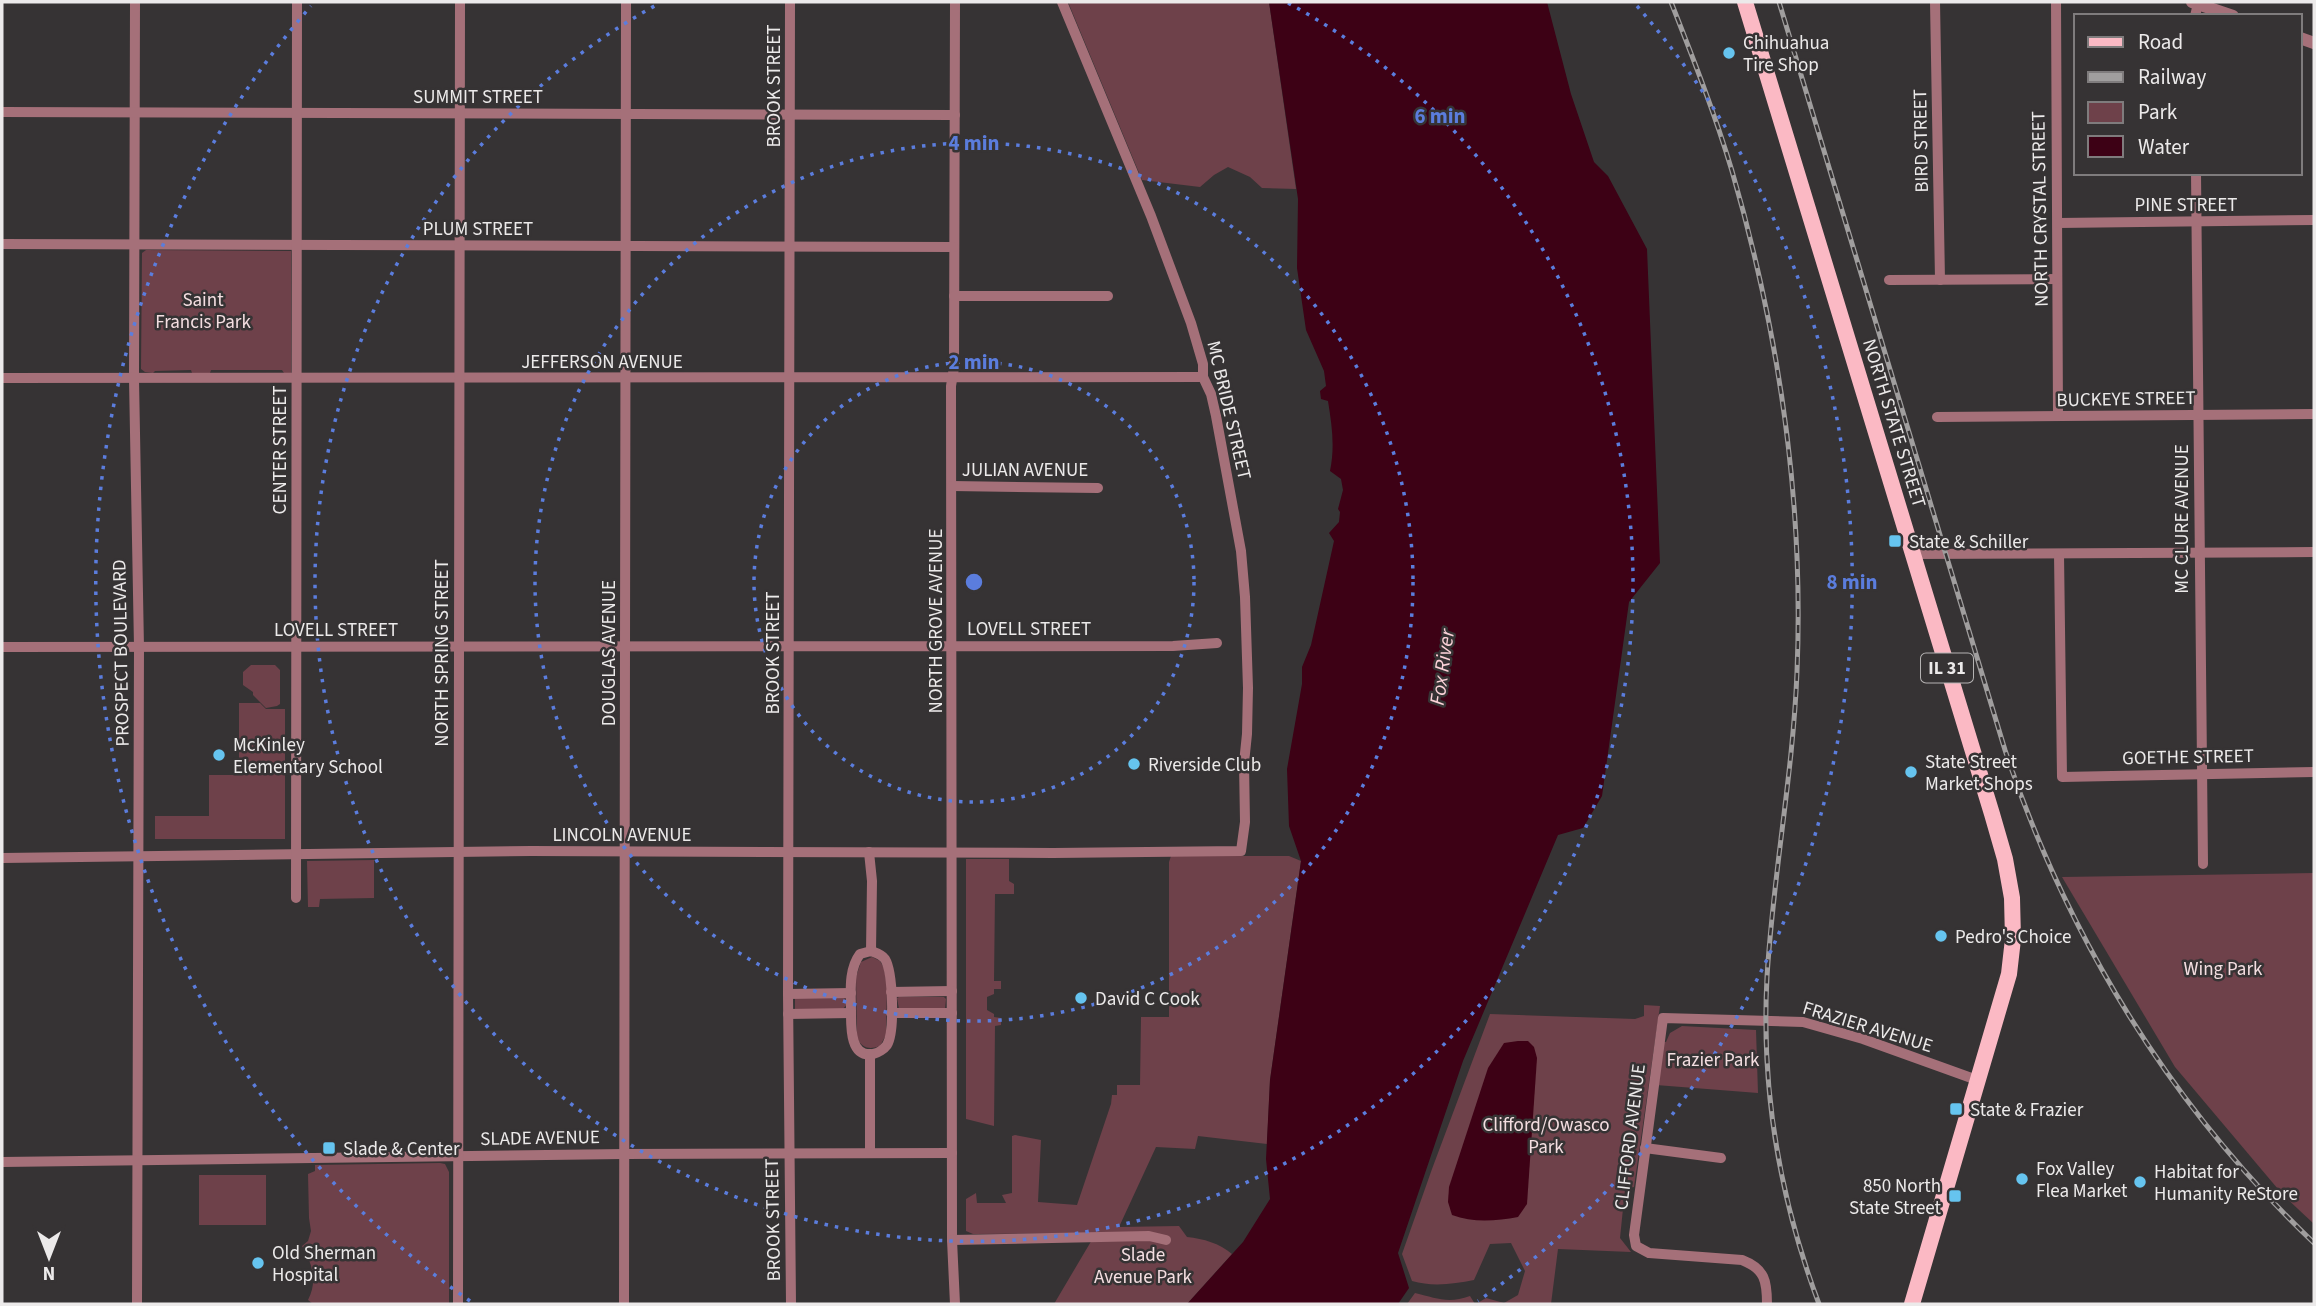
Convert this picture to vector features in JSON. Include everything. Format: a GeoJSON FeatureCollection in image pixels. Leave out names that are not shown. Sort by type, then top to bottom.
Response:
{"type":"FeatureCollection","features":[{"type":"Feature","properties":{"kind":"main road","name":"NORTH STATE STREET"},"geometry":{"type":"LineString","coordinates":[[1745,2],[1992,814],[2005,859],[2012,898],[2013,939],[2009,974],[1912,1304]]}},
{"type":"Feature","properties":{"kind":"street","name":"PROSPECT BOULEVARD"},"geometry":{"type":"LineString","coordinates":[[135,2],[134,379],[139,647],[136,1304]]}},
{"type":"Feature","properties":{"kind":"street","name":"CENTER STREET"},"geometry":{"type":"LineString","coordinates":[[296,898],[298,2]]}},
{"type":"Feature","properties":{"kind":"street","name":"NORTH SPRING STREET"},"geometry":{"type":"LineString","coordinates":[[458,1304],[460,2]]}},
{"type":"Feature","properties":{"kind":"street","name":"DOUGLAS AVENUE"},"geometry":{"type":"LineString","coordinates":[[624,1304],[626,2]]}},
{"type":"Feature","properties":{"kind":"street","name":"BROOK STREET"},"geometry":{"type":"LineString","coordinates":[[790,2],[788,1014],[791,1304]]}},
{"type":"Feature","properties":{"kind":"street","name":"NORTH GROVE AVENUE"},"geometry":{"type":"LineString","coordinates":[[955,2],[952,377],[952,1240],[955,1304]]}},
{"type":"Feature","properties":{"kind":"street","name":"MC BRIDE STREET"},"geometry":{"type":"LineString","coordinates":[[1062,2],[1191,323],[1203,364],[1203,377],[1211,394],[1216,416],[1241,551],[1245,597],[1248,688],[1244,763],[1245,822],[1241,850]]}},
{"type":"Feature","properties":{"kind":"street","name":"BIRD STREET"},"geometry":{"type":"LineString","coordinates":[[1935,2],[1940,280]]}},
{"type":"Feature","properties":{"kind":"street","name":"NORTH CRYSTAL STREET"},"geometry":{"type":"LineString","coordinates":[[2056,2],[2058,416]]}},
{"type":"Feature","properties":{"kind":"street"},"geometry":{"type":"LineString","coordinates":[[2195,7],[2225,14]]}},
{"type":"Feature","properties":{"kind":"street","name":"SUMMIT STREET"},"geometry":{"type":"LineString","coordinates":[[2,112],[955,115]]}},
{"type":"Feature","properties":{"kind":"street","name":"MC CLURE AVENUE"},"geometry":{"type":"LineString","coordinates":[[2196,175],[2203,864]]}},
{"type":"Feature","properties":{"kind":"street","name":"PINE STREET"},"geometry":{"type":"LineString","coordinates":[[2058,223],[2314,220]]}},
{"type":"Feature","properties":{"kind":"street","name":"PLUM STREET"},"geometry":{"type":"LineString","coordinates":[[2,244],[954,247]]}},
{"type":"Feature","properties":{"kind":"street"},"geometry":{"type":"LineString","coordinates":[[1889,280],[2057,279]]}},
{"type":"Feature","properties":{"kind":"street"},"geometry":{"type":"LineString","coordinates":[[954,296],[1108,296]]}},
{"type":"Feature","properties":{"kind":"street","name":"JEFFERSON AVENUE"},"geometry":{"type":"LineString","coordinates":[[2,379],[1203,377]]}},
{"type":"Feature","properties":{"kind":"street","name":"BUCKEYE STREET"},"geometry":{"type":"LineString","coordinates":[[1937,417],[2314,414]]}},
{"type":"Feature","properties":{"kind":"street","name":"JULIAN AVENUE"},"geometry":{"type":"LineString","coordinates":[[952,486],[1098,488]]}},
{"type":"Feature","properties":{"kind":"street"},"geometry":{"type":"LineString","coordinates":[[1913,554],[2314,552]]}},
{"type":"Feature","properties":{"kind":"street","name":"GOETHE STREET"},"geometry":{"type":"LineString","coordinates":[[2059,554],[2062,777],[2314,772]]}},
{"type":"Feature","properties":{"kind":"street","name":"LOVELL STREET"},"geometry":{"type":"LineString","coordinates":[[2,647],[1173,646],[1217,643]]}},
{"type":"Feature","properties":{"kind":"street","name":"LINCOLN AVENUE"},"geometry":{"type":"LineString","coordinates":[[2,858],[457,852],[1241,850]]}},
{"type":"Feature","properties":{"kind":"street"},"geometry":{"type":"LineString","coordinates":[[869,852],[872,881],[871,951]]}},
{"type":"Feature","properties":{"kind":"street"},"geometry":{"type":"LineString","coordinates":[[871,951],[884,957],[891,992],[891,1031],[887,1046],[876,1053],[861,1051],[851,1034],[851,993],[855,962],[860,954],[871,951]]}},
{"type":"Feature","properties":{"kind":"street"},"geometry":{"type":"LineString","coordinates":[[891,992],[952,991]]}},
{"type":"Feature","properties":{"kind":"street"},"geometry":{"type":"LineString","coordinates":[[788,994],[851,993]]}},
{"type":"Feature","properties":{"kind":"street"},"geometry":{"type":"LineString","coordinates":[[788,1014],[851,1013]]}},
{"type":"Feature","properties":{"kind":"street"},"geometry":{"type":"LineString","coordinates":[[891,1013],[952,1013]]}},
{"type":"Feature","properties":{"kind":"street","name":"FRAZIER AVENUE"},"geometry":{"type":"LineString","coordinates":[[1663,1018],[1803,1022],[1977,1080]]}},
{"type":"Feature","properties":{"kind":"street","name":"CLIFFORD AVENUE"},"geometry":{"type":"LineString","coordinates":[[1663,1018],[1634,1240],[1636,1246],[1649,1253],[1742,1260],[1759,1269],[1765,1279],[1767,1304]]}},
{"type":"Feature","properties":{"kind":"street"},"geometry":{"type":"LineString","coordinates":[[870,1054],[870,1153]]}},
{"type":"Feature","properties":{"kind":"street"},"geometry":{"type":"LineString","coordinates":[[1645,1148],[1721,1158]]}},
{"type":"Feature","properties":{"kind":"street","name":"SLADE AVENUE"},"geometry":{"type":"LineString","coordinates":[[2,1162],[952,1153]]}},
{"type":"Feature","properties":{"kind":"street"},"geometry":{"type":"LineString","coordinates":[[952,1240],[1149,1236],[1166,1240]]}},
{"type":"Feature","properties":{"kind":"green space"},"geometry":{"type":"Polygon","coordinates":[[[1068,2],[1269,2],[1296,189],[1262,188],[1250,177],[1228,167],[1200,187],[1142,180],[1068,2]]]}},
{"type":"Feature","properties":{"kind":"green space","name":"Saint Francis Park"},"geometry":{"type":"Polygon","coordinates":[[[146,250],[291,251],[291,373],[284,373],[282,370],[211,370],[210,373],[192,373],[191,370],[153,373],[141,369],[142,253],[146,250]]]}},
{"type":"Feature","properties":{"kind":"green space"},"geometry":{"type":"Polygon","coordinates":[[[251,665],[275,665],[280,670],[280,704],[266,708],[253,692],[243,685],[243,672],[251,665]]]}},
{"type":"Feature","properties":{"kind":"green space"},"geometry":{"type":"Polygon","coordinates":[[[239,703],[260,703],[266,709],[285,709],[285,839],[155,839],[155,816],[209,816],[209,775],[239,775],[239,703]]]}},
{"type":"Feature","properties":{"kind":"green space","name":"Slade Avenue Park"},"geometry":{"type":"Polygon","coordinates":[[[1171,856],[1289,856],[1301,861],[1270,1080],[1267,1144],[1198,1136],[1195,1149],[1156,1147],[1119,1227],[1179,1226],[1187,1237],[1211,1242],[1232,1254],[1187,1304],[1054,1304],[1096,1233],[973,1234],[966,1231],[966,1199],[976,1193],[977,1203],[1006,1203],[1002,1195],[1012,1193],[1012,1136],[1015,1135],[1041,1140],[1038,1202],[1077,1205],[1112,1095],[1117,1095],[1117,1085],[1140,1085],[1141,1017],[1169,1017],[1171,856]]]}},
{"type":"Feature","properties":{"kind":"green space"},"geometry":{"type":"Polygon","coordinates":[[[966,859],[1009,859],[1009,881],[1014,884],[1014,894],[995,894],[994,981],[1001,981],[1001,989],[994,989],[994,994],[987,997],[987,1010],[994,1014],[994,1017],[1001,1018],[1001,1025],[995,1026],[994,1126],[966,1119],[966,859]]]}},
{"type":"Feature","properties":{"kind":"green space"},"geometry":{"type":"Polygon","coordinates":[[[374,860],[374,898],[320,899],[319,907],[308,907],[307,861],[374,860]]]}},
{"type":"Feature","properties":{"kind":"green space","name":"Wing Park"},"geometry":{"type":"Polygon","coordinates":[[[2314,873],[2314,1224],[2283,1195],[2175,1067],[2062,877],[2314,873]]]}},
{"type":"Feature","properties":{"kind":"green space"},"geometry":{"type":"Polygon","coordinates":[[[872,957],[880,961],[884,968],[887,986],[886,1035],[880,1046],[869,1048],[857,1039],[856,977],[861,962],[872,957]]]}},
{"type":"Feature","properties":{"kind":"green space"},"geometry":{"type":"Polygon","coordinates":[[[844,997],[847,1004],[843,1009],[795,1009],[795,998],[844,997]]]}},
{"type":"Feature","properties":{"kind":"green space"},"geometry":{"type":"Polygon","coordinates":[[[899,997],[944,997],[945,1009],[899,1009],[899,997]]]}},
{"type":"Feature","properties":{"kind":"green space","name":"Clifford/Owasco Park"},"geometry":{"type":"Polygon","coordinates":[[[1644,1005],[1660,1006],[1634,1187],[1625,1189],[1620,1238],[1631,1252],[1558,1249],[1551,1304],[1476,1304],[1486,1298],[1504,1303],[1518,1295],[1525,1271],[1511,1243],[1490,1244],[1474,1280],[1443,1284],[1412,1281],[1402,1254],[1490,1014],[1635,1019],[1644,1016],[1644,1005]]]}},
{"type":"Feature","properties":{"kind":"green space","name":"Frazier Park"},"geometry":{"type":"Polygon","coordinates":[[[1682,1026],[1756,1030],[1758,1093],[1656,1085],[1662,1042],[1666,1042],[1670,1033],[1682,1026]]]}},
{"type":"Feature","properties":{"kind":"green space"},"geometry":{"type":"Polygon","coordinates":[[[445,1164],[449,1172],[449,1304],[313,1304],[308,1300],[313,1279],[309,1259],[302,1246],[308,1241],[311,1231],[308,1174],[315,1171],[315,1165],[445,1164]]]}},
{"type":"Feature","properties":{"kind":"green space"},"geometry":{"type":"Polygon","coordinates":[[[199,1175],[266,1175],[266,1225],[199,1225],[199,1175]]]}},
{"type":"Feature","properties":{"kind":"green space"},"geometry":{"type":"Polygon","coordinates":[[[1415,1293],[1448,1300],[1470,1296],[1475,1304],[1407,1304],[1415,1293]]]}},
{"type":"Feature","properties":{"kind":"water","name":"Fox River"},"geometry":{"type":"Polygon","coordinates":[[[1269,2],[1547,2],[1571,94],[1594,162],[1608,176],[1647,249],[1660,563],[1629,602],[1602,796],[1583,828],[1558,835],[1463,1061],[1398,1253],[1409,1288],[1398,1304],[1187,1304],[1243,1242],[1270,1199],[1266,1159],[1270,1080],[1301,861],[1289,826],[1287,769],[1302,684],[1302,667],[1311,645],[1334,541],[1329,533],[1339,522],[1338,509],[1343,490],[1341,479],[1330,471],[1333,445],[1331,419],[1328,401],[1321,399],[1320,391],[1326,386],[1324,371],[1306,330],[1297,268],[1298,199],[1269,2]]]}},
{"type":"Feature","properties":{"kind":"water"},"geometry":{"type":"Polygon","coordinates":[[[1528,1041],[1534,1047],[1537,1058],[1527,1204],[1518,1217],[1493,1220],[1460,1218],[1452,1215],[1448,1202],[1449,1187],[1488,1068],[1504,1043],[1528,1041]]]}},
{"type":"Feature","properties":{"kind":"railway"},"geometry":{"type":"LineString","coordinates":[[1671,2],[1711,107],[1749,232],[1785,419],[1796,545],[1797,672],[1767,977],[1767,1060],[1776,1143],[1784,1184],[1805,1265],[1819,1304]]}},
{"type":"Feature","properties":{"kind":"railway"},"geometry":{"type":"LineString","coordinates":[[1779,2],[2005,750],[2059,887],[2129,1016],[2170,1077],[2214,1135],[2262,1190],[2314,1243]]}},
{"type":"Feature","properties":{"kind":"place","name":"Chihuahua Tire Shop"},"geometry":{"type":"Point","coordinates":[1729,53]}},
{"type":"Feature","properties":{"kind":"place","name":"State & Schiller"},"geometry":{"type":"Point","coordinates":[1895,541]}},
{"type":"Feature","properties":{"kind":"place","name":"McKinley Elementary School"},"geometry":{"type":"Point","coordinates":[219,755]}},
{"type":"Feature","properties":{"kind":"place","name":"Riverside Club"},"geometry":{"type":"Point","coordinates":[1134,764]}},
{"type":"Feature","properties":{"kind":"place","name":"State Street Market Shops"},"geometry":{"type":"Point","coordinates":[1911,772]}},
{"type":"Feature","properties":{"kind":"place","name":"Pedro's Choice"},"geometry":{"type":"Point","coordinates":[1941,936]}},
{"type":"Feature","properties":{"kind":"place","name":"David C Cook"},"geometry":{"type":"Point","coordinates":[1081,998]}},
{"type":"Feature","properties":{"kind":"place","name":"State & Frazier"},"geometry":{"type":"Point","coordinates":[1956,1109]}},
{"type":"Feature","properties":{"kind":"place","name":"Slade & Center"},"geometry":{"type":"Point","coordinates":[329,1148]}},
{"type":"Feature","properties":{"kind":"place","name":"Fox Valley Flea Market"},"geometry":{"type":"Point","coordinates":[2022,1179]}},
{"type":"Feature","properties":{"kind":"place","name":"Habitat for Humanity ReStore"},"geometry":{"type":"Point","coordinates":[2140,1182]}},
{"type":"Feature","properties":{"kind":"place","name":"850 North State Street"},"geometry":{"type":"Point","coordinates":[1955,1196]}},
{"type":"Feature","properties":{"kind":"place","name":"Old Sherman Hospital"},"geometry":{"type":"Point","coordinates":[258,1263]}}]}
